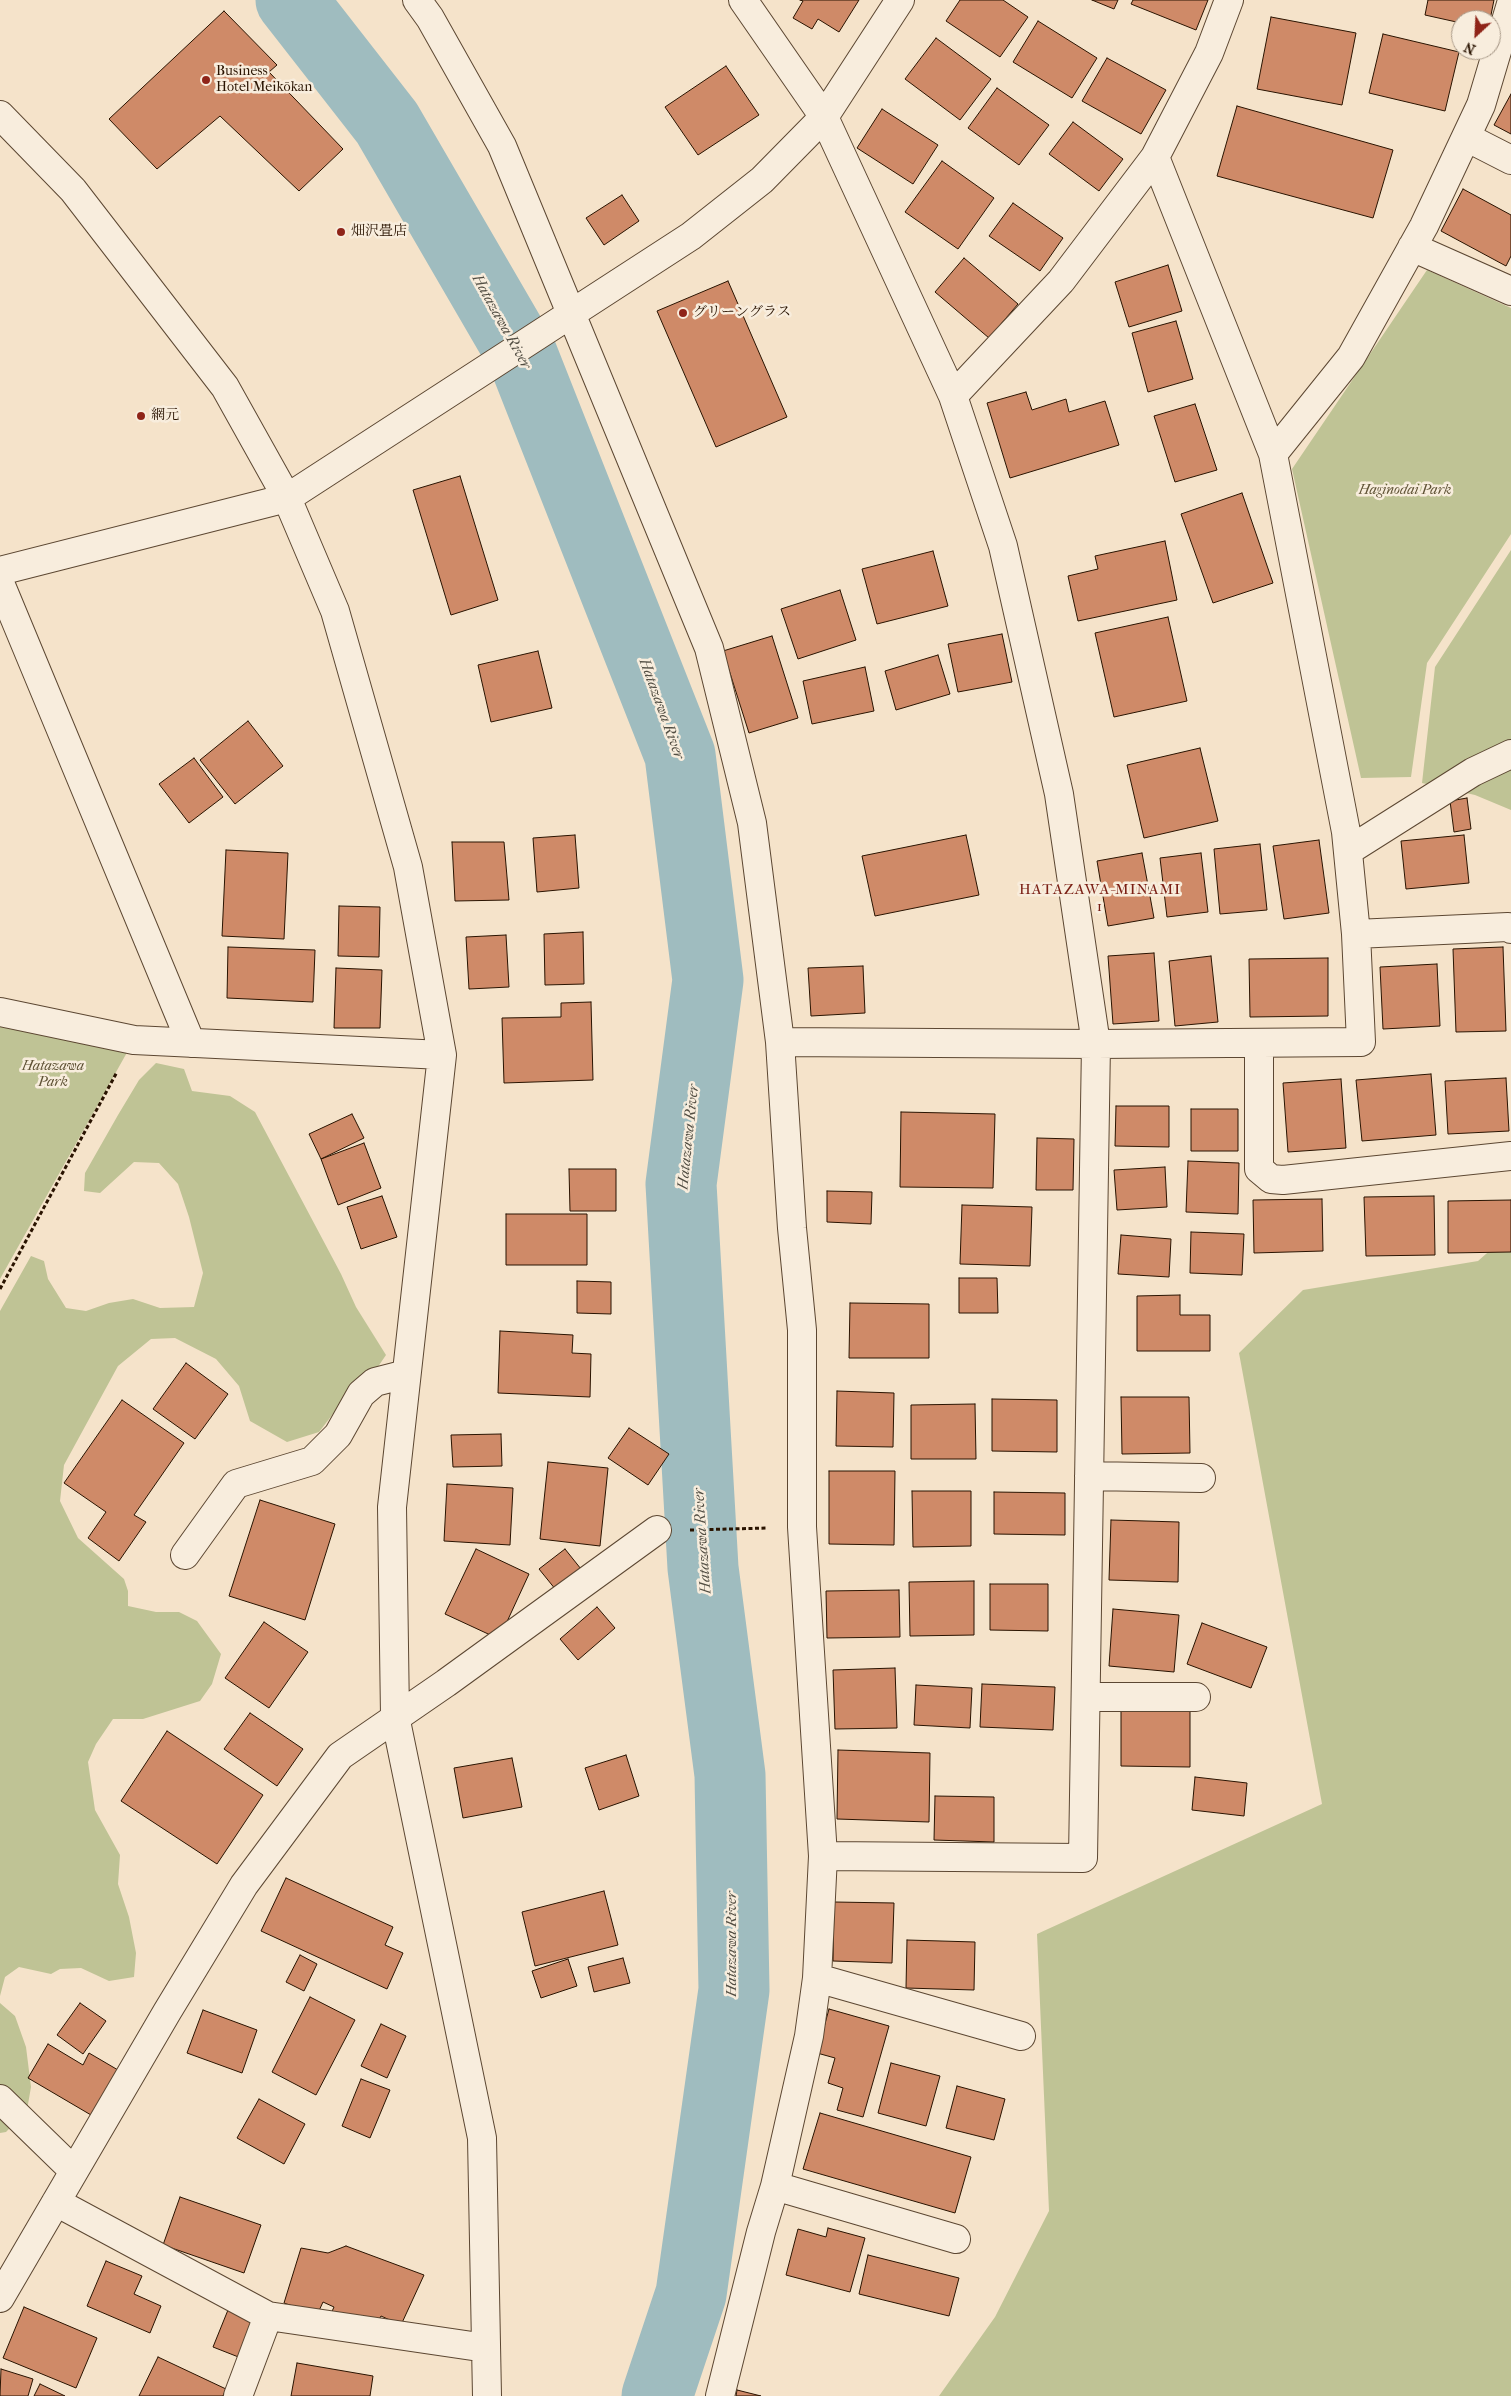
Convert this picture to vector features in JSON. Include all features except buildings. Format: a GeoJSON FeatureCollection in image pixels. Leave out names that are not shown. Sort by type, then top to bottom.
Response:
{"type":"FeatureCollection","features":[{"type":"Feature","properties":{"kind":"street"},"geometry":{"type":"LineString","coordinates":[[416,0],[430,18],[502,146],[710,648],[752,823],[780,1042],[792,1228],[802,1330],[802,1527],[823,1856],[817,1978],[809,2036],[775,2186],[761,2232],[720,2396]]}},
{"type":"Feature","properties":{"kind":"street"},"geometry":{"type":"LineString","coordinates":[[743,0],[824,117],[953,396],[1003,546],[1059,794],[1096,1044],[1083,1858],[823,1856]]}},
{"type":"Feature","properties":{"kind":"street"},"geometry":{"type":"LineString","coordinates":[[0,571],[287,498],[571,316],[691,236],[762,180],[824,117],[900,0]]}},
{"type":"Feature","properties":{"kind":"street"},"geometry":{"type":"LineString","coordinates":[[953,396],[1061,281],[1155,157],[1209,53],[1230,0]]}},
{"type":"Feature","properties":{"kind":"street"},"geometry":{"type":"LineString","coordinates":[[1273,454],[1351,357],[1412,246],[1481,105],[1511,4]]}},
{"type":"Feature","properties":{"kind":"street"},"geometry":{"type":"LineString","coordinates":[[0,115],[73,190],[225,387],[287,498],[335,610],[408,867],[442,1055],[392,1507],[395,1716],[482,2138],[487,2396]]}},
{"type":"Feature","properties":{"kind":"street"},"geometry":{"type":"LineString","coordinates":[[1466,137],[1511,160]]}},
{"type":"Feature","properties":{"kind":"street"},"geometry":{"type":"LineString","coordinates":[[780,1042],[1096,1044],[1360,1042],[1356,934],[1348,851],[1273,454],[1155,157]]}},
{"type":"Feature","properties":{"kind":"street"},"geometry":{"type":"LineString","coordinates":[[1412,246],[1511,291]]}},
{"type":"Feature","properties":{"kind":"street"},"geometry":{"type":"LineString","coordinates":[[0,583],[191,1043]]}},
{"type":"Feature","properties":{"kind":"street"},"geometry":{"type":"LineString","coordinates":[[1348,851],[1473,772],[1511,754]]}},
{"type":"Feature","properties":{"kind":"street"},"geometry":{"type":"LineString","coordinates":[[1356,934],[1508,927],[1511,929]]}},
{"type":"Feature","properties":{"kind":"street"},"geometry":{"type":"LineString","coordinates":[[0,1012],[134,1040],[442,1055]]}},
{"type":"Feature","properties":{"kind":"street"},"geometry":{"type":"LineString","coordinates":[[1259,1043],[1259,1169],[1271,1179],[1283,1180],[1511,1156]]}},
{"type":"Feature","properties":{"kind":"street"},"geometry":{"type":"LineString","coordinates":[[185,1555],[236,1484],[312,1462],[338,1436],[361,1394],[375,1382],[406,1374]]}},
{"type":"Feature","properties":{"kind":"street"},"geometry":{"type":"LineString","coordinates":[[1089,1476],[1201,1478]]}},
{"type":"Feature","properties":{"kind":"street"},"geometry":{"type":"LineString","coordinates":[[0,2298],[167,2012],[244,1885],[340,1756],[395,1716],[446,1683],[657,1530]]}},
{"type":"Feature","properties":{"kind":"street"},"geometry":{"type":"LineString","coordinates":[[1086,1697],[1196,1698]]}},
{"type":"Feature","properties":{"kind":"street"},"geometry":{"type":"LineString","coordinates":[[817,1978],[1021,2036]]}},
{"type":"Feature","properties":{"kind":"street"},"geometry":{"type":"LineString","coordinates":[[0,2099],[74,2171]]}},
{"type":"Feature","properties":{"kind":"street"},"geometry":{"type":"LineString","coordinates":[[775,2186],[956,2239]]}},
{"type":"Feature","properties":{"kind":"street"},"geometry":{"type":"LineString","coordinates":[[56,2202],[268,2316],[486,2348]]}},
{"type":"Feature","properties":{"kind":"street"},"geometry":{"type":"LineString","coordinates":[[238,2396],[268,2316]]}},
{"type":"Feature","properties":{"kind":"path"},"geometry":{"type":"LineString","coordinates":[[0,1289],[134,1040]]}},
{"type":"Feature","properties":{"kind":"path"},"geometry":{"type":"LineString","coordinates":[[657,1530],[802,1527]]}},
{"type":"Feature","properties":{"kind":"green space","name":"Haginodai Park"},"geometry":{"type":"Polygon","coordinates":[[[1427,270],[1511,308],[1511,534],[1427,663],[1411,777],[1361,778],[1292,469],[1427,270]]]}},
{"type":"Feature","properties":{"kind":"green space"},"geometry":{"type":"Polygon","coordinates":[[[1511,550],[1511,810],[1475,795],[1422,783],[1435,667],[1511,550]]]}},
{"type":"Feature","properties":{"kind":"green space","name":"Hatazawa Park"},"geometry":{"type":"Polygon","coordinates":[[[0,1007],[134,1040],[0,1279],[0,1007]]]}},
{"type":"Feature","properties":{"kind":"green space"},"geometry":{"type":"Polygon","coordinates":[[[156,1063],[184,1069],[192,1091],[230,1096],[255,1112],[341,1274],[356,1307],[386,1355],[371,1377],[346,1397],[319,1432],[287,1442],[250,1421],[239,1386],[216,1359],[175,1338],[151,1339],[118,1366],[64,1465],[60,1501],[78,1538],[124,1579],[128,1591],[128,1606],[156,1612],[179,1612],[197,1621],[221,1654],[212,1684],[200,1701],[143,1719],[113,1719],[96,1744],[88,1762],[95,1810],[120,1855],[118,1884],[129,1917],[136,1953],[134,1977],[109,1981],[81,1968],[60,1969],[51,1974],[19,1967],[5,1977],[0,1996],[0,1311],[31,1256],[44,1261],[48,1279],[66,1308],[86,1311],[109,1303],[133,1299],[160,1308],[194,1307],[203,1273],[189,1217],[178,1184],[159,1163],[134,1162],[100,1193],[84,1191],[85,1173],[139,1080],[156,1063]]]}},
{"type":"Feature","properties":{"kind":"green space"},"geometry":{"type":"Polygon","coordinates":[[[1511,1232],[1511,2396],[939,2396],[995,2317],[1049,2211],[1037,1934],[1322,1804],[1239,1353],[1303,1290],[1478,1261],[1511,1232]]]}},
{"type":"Feature","properties":{"kind":"green space"},"geometry":{"type":"Polygon","coordinates":[[[0,2003],[15,2016],[26,2047],[31,2087],[27,2110],[6,2132],[0,2133],[0,2003]]]}},
{"type":"Feature","properties":{"kind":"waterway","name":"Hatazawa River"},"geometry":{"type":"LineString","coordinates":[[291,0],[387,123],[523,357],[680,755],[708,980],[681,1184],[703,1568],[730,1775],[734,1990],[691,2294],[657,2396]]}},
{"type":"Feature","properties":{"kind":"place","name":"Business Hotel Meikōkan"},"geometry":{"type":"Point","coordinates":[206,80]}},
{"type":"Feature","properties":{"kind":"place","name":"畑沢畳店"},"geometry":{"type":"Point","coordinates":[341,232]}},
{"type":"Feature","properties":{"kind":"place","name":"グリーングラス"},"geometry":{"type":"Point","coordinates":[683,313]}},
{"type":"Feature","properties":{"kind":"place","name":"網元"},"geometry":{"type":"Point","coordinates":[141,416]}},
{"type":"Feature","properties":{"kind":"district","name":"HATAZAWA-MINAMI 1"},"geometry":{"type":"Point","coordinates":[1100,898]}}]}
